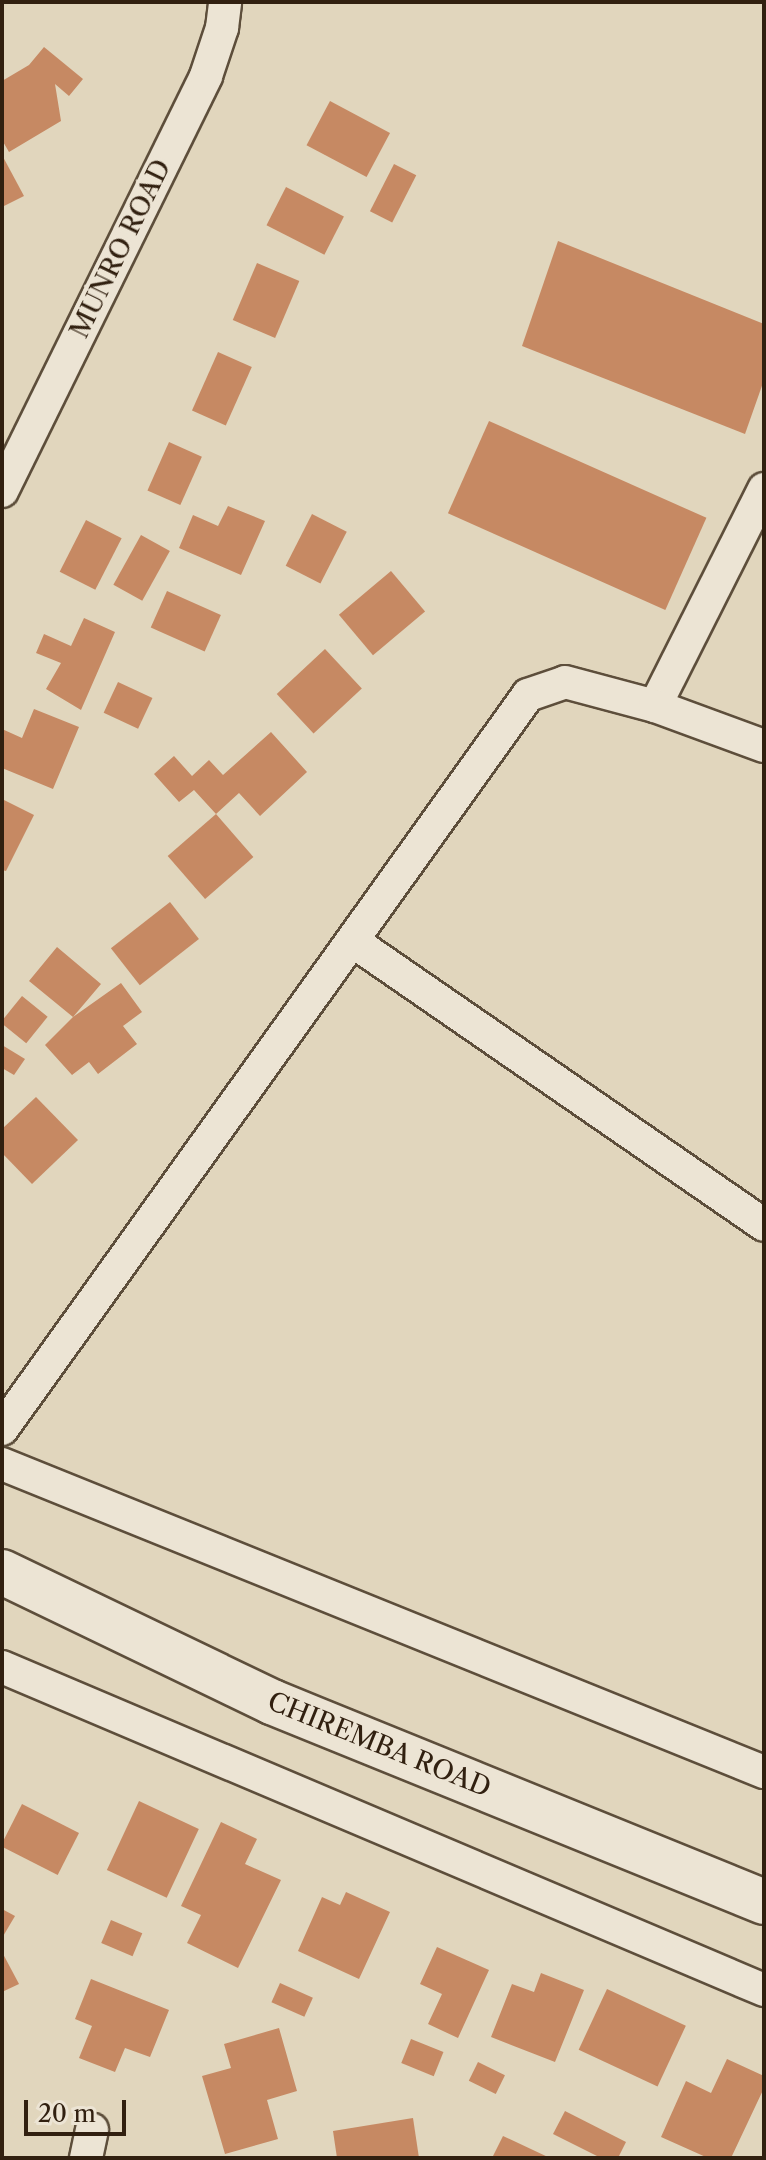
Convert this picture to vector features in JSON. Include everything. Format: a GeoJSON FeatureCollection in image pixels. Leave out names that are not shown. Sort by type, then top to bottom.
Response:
{"type":"FeatureCollection","features":[{"type":"Feature","properties":{"kind":"main road","name":"CHIREMBA ROAD"},"geometry":{"type":"LineString","coordinates":[[2,1572],[272,1702],[764,1902]]}},
{"type":"Feature","properties":{"kind":"street","name":"MUNRO ROAD"},"geometry":{"type":"LineString","coordinates":[[2,491],[206,76],[222,28],[225,2]]}},
{"type":"Feature","properties":{"kind":"street"},"geometry":{"type":"LineString","coordinates":[[655,706],[764,489]]}},
{"type":"Feature","properties":{"kind":"street"},"geometry":{"type":"LineString","coordinates":[[2,1429],[354,942],[528,695],[565,682],[655,706],[764,746]]}},
{"type":"Feature","properties":{"kind":"street"},"geometry":{"type":"LineString","coordinates":[[354,942],[764,1225]]}},
{"type":"Feature","properties":{"kind":"street"},"geometry":{"type":"LineString","coordinates":[[2,1464],[764,1772]]}},
{"type":"Feature","properties":{"kind":"street"},"geometry":{"type":"LineString","coordinates":[[2,1667],[764,1990]]}},
{"type":"Feature","properties":{"kind":"building"},"geometry":{"type":"Polygon","coordinates":[[[44,47],[83,79],[69,96],[55,84],[61,121],[9,152],[2,140],[2,81],[29,65],[44,47]]]}},
{"type":"Feature","properties":{"kind":"building"},"geometry":{"type":"Polygon","coordinates":[[[330,101],[390,133],[367,177],[307,145],[330,101]]]}},
{"type":"Feature","properties":{"kind":"building"},"geometry":{"type":"Polygon","coordinates":[[[2,155],[24,196],[2,207],[2,155]]]}},
{"type":"Feature","properties":{"kind":"building"},"geometry":{"type":"Polygon","coordinates":[[[394,164],[416,175],[392,223],[370,211],[394,164]]]}},
{"type":"Feature","properties":{"kind":"building"},"geometry":{"type":"Polygon","coordinates":[[[286,187],[344,217],[324,255],[266,225],[286,187]]]}},
{"type":"Feature","properties":{"kind":"building"},"geometry":{"type":"Polygon","coordinates":[[[558,241],[764,324],[764,380],[745,434],[522,346],[558,241]]]}},
{"type":"Feature","properties":{"kind":"building"},"geometry":{"type":"Polygon","coordinates":[[[257,263],[299,281],[275,338],[233,320],[257,263]]]}},
{"type":"Feature","properties":{"kind":"building"},"geometry":{"type":"Polygon","coordinates":[[[218,352],[252,367],[226,426],[192,410],[218,352]]]}},
{"type":"Feature","properties":{"kind":"building"},"geometry":{"type":"Polygon","coordinates":[[[489,421],[706,518],[665,610],[448,513],[489,421]]]}},
{"type":"Feature","properties":{"kind":"building"},"geometry":{"type":"Polygon","coordinates":[[[169,442],[202,457],[180,505],[147,490],[169,442]]]}},
{"type":"Feature","properties":{"kind":"building"},"geometry":{"type":"Polygon","coordinates":[[[228,506],[265,521],[241,575],[179,548],[193,515],[218,526],[228,506]]]}},
{"type":"Feature","properties":{"kind":"building"},"geometry":{"type":"Polygon","coordinates":[[[312,514],[347,532],[320,583],[286,566],[312,514]]]}},
{"type":"Feature","properties":{"kind":"building"},"geometry":{"type":"Polygon","coordinates":[[[86,520],[122,538],[95,590],[60,572],[86,520]]]}},
{"type":"Feature","properties":{"kind":"building"},"geometry":{"type":"Polygon","coordinates":[[[141,535],[170,551],[142,601],[113,585],[141,535]]]}},
{"type":"Feature","properties":{"kind":"building"},"geometry":{"type":"Polygon","coordinates":[[[391,571],[425,612],[373,655],[339,615],[391,571]]]}},
{"type":"Feature","properties":{"kind":"building"},"geometry":{"type":"Polygon","coordinates":[[[167,591],[221,615],[205,652],[151,628],[167,591]]]}},
{"type":"Feature","properties":{"kind":"building"},"geometry":{"type":"Polygon","coordinates":[[[84,618],[115,632],[81,710],[46,689],[61,663],[36,653],[44,634],[71,646],[84,618]]]}},
{"type":"Feature","properties":{"kind":"building"},"geometry":{"type":"Polygon","coordinates":[[[325,649],[362,688],[314,734],[277,694],[325,649]]]}},
{"type":"Feature","properties":{"kind":"building"},"geometry":{"type":"Polygon","coordinates":[[[118,682],[152,698],[138,729],[104,713],[118,682]]]}},
{"type":"Feature","properties":{"kind":"building"},"geometry":{"type":"Polygon","coordinates":[[[34,709],[79,727],[53,789],[2,768],[2,729],[22,738],[34,709]]]}},
{"type":"Feature","properties":{"kind":"building"},"geometry":{"type":"Polygon","coordinates":[[[271,732],[307,772],[260,816],[239,793],[216,814],[194,790],[179,802],[154,774],[174,756],[192,776],[209,760],[223,775],[271,732]]]}},
{"type":"Feature","properties":{"kind":"building"},"geometry":{"type":"Polygon","coordinates":[[[2,799],[34,815],[6,871],[2,870],[2,799]]]}},
{"type":"Feature","properties":{"kind":"building"},"geometry":{"type":"Polygon","coordinates":[[[216,814],[253,857],[205,899],[168,856],[216,814]]]}},
{"type":"Feature","properties":{"kind":"building"},"geometry":{"type":"Polygon","coordinates":[[[170,902],[199,939],[140,985],[111,948],[170,902]]]}},
{"type":"Feature","properties":{"kind":"building"},"geometry":{"type":"Polygon","coordinates":[[[57,947],[101,984],[73,1017],[29,981],[57,947]]]}},
{"type":"Feature","properties":{"kind":"building"},"geometry":{"type":"Polygon","coordinates":[[[121,983],[142,1012],[123,1026],[137,1044],[98,1074],[89,1062],[72,1075],[45,1045],[73,1017],[121,983]]]}},
{"type":"Feature","properties":{"kind":"building"},"geometry":{"type":"Polygon","coordinates":[[[22,996],[48,1017],[26,1043],[2,1024],[22,996]]]}},
{"type":"Feature","properties":{"kind":"building"},"geometry":{"type":"Polygon","coordinates":[[[2,1045],[25,1059],[14,1075],[2,1068],[2,1045]]]}},
{"type":"Feature","properties":{"kind":"building"},"geometry":{"type":"Polygon","coordinates":[[[36,1097],[78,1140],[32,1184],[2,1153],[2,1129],[36,1097]]]}},
{"type":"Feature","properties":{"kind":"building"},"geometry":{"type":"Polygon","coordinates":[[[139,1801],[199,1829],[167,1898],[107,1870],[139,1801]]]}},
{"type":"Feature","properties":{"kind":"building"},"geometry":{"type":"Polygon","coordinates":[[[22,1804],[79,1833],[58,1875],[2,1847],[22,1804]]]}},
{"type":"Feature","properties":{"kind":"building"},"geometry":{"type":"Polygon","coordinates":[[[221,1822],[257,1839],[245,1864],[281,1880],[238,1968],[187,1943],[201,1915],[181,1906],[221,1822]]]}},
{"type":"Feature","properties":{"kind":"building"},"geometry":{"type":"Polygon","coordinates":[[[346,1892],[390,1912],[359,1979],[298,1951],[322,1897],[340,1905],[346,1892]]]}},
{"type":"Feature","properties":{"kind":"building"},"geometry":{"type":"Polygon","coordinates":[[[2,1909],[15,1916],[2,1938],[2,1909]]]}},
{"type":"Feature","properties":{"kind":"building"},"geometry":{"type":"Polygon","coordinates":[[[111,1920],[142,1933],[133,1956],[101,1943],[111,1920]]]}},
{"type":"Feature","properties":{"kind":"building"},"geometry":{"type":"Polygon","coordinates":[[[437,1947],[489,1970],[458,2038],[428,2024],[442,1994],[420,1984],[437,1947]]]}},
{"type":"Feature","properties":{"kind":"building"},"geometry":{"type":"Polygon","coordinates":[[[2,1952],[19,1984],[2,1992],[2,1952]]]}},
{"type":"Feature","properties":{"kind":"building"},"geometry":{"type":"Polygon","coordinates":[[[541,1973],[584,1990],[555,2062],[491,2037],[512,1984],[534,1992],[541,1973]]]}},
{"type":"Feature","properties":{"kind":"building"},"geometry":{"type":"Polygon","coordinates":[[[91,1979],[169,2010],[150,2057],[125,2048],[115,2072],[79,2058],[92,2026],[75,2019],[91,1979]]]}},
{"type":"Feature","properties":{"kind":"building"},"geometry":{"type":"Polygon","coordinates":[[[280,1983],[313,1998],[304,2017],[271,2002],[280,1983]]]}},
{"type":"Feature","properties":{"kind":"building"},"geometry":{"type":"Polygon","coordinates":[[[607,1989],[686,2026],[658,2086],[579,2050],[607,1989]]]}},
{"type":"Feature","properties":{"kind":"building"},"geometry":{"type":"Polygon","coordinates":[[[279,2028],[297,2091],[267,2100],[278,2139],[225,2154],[202,2076],[231,2068],[224,2044],[279,2028]]]}},
{"type":"Feature","properties":{"kind":"building"},"geometry":{"type":"Polygon","coordinates":[[[411,2039],[443,2052],[434,2076],[401,2063],[411,2039]]]}},
{"type":"Feature","properties":{"kind":"building"},"geometry":{"type":"Polygon","coordinates":[[[727,2059],[764,2076],[764,2088],[731,2158],[708,2158],[661,2137],[686,2081],[711,2093],[727,2059]]]}},
{"type":"Feature","properties":{"kind":"building"},"geometry":{"type":"Polygon","coordinates":[[[478,2062],[505,2075],[496,2094],[469,2081],[478,2062]]]}},
{"type":"Feature","properties":{"kind":"building"},"geometry":{"type":"Polygon","coordinates":[[[565,2111],[626,2142],[618,2158],[601,2158],[553,2134],[565,2111]]]}},
{"type":"Feature","properties":{"kind":"building"},"geometry":{"type":"Polygon","coordinates":[[[413,2118],[419,2158],[337,2158],[333,2131],[413,2118]]]}},
{"type":"Feature","properties":{"kind":"building"},"geometry":{"type":"Polygon","coordinates":[[[503,2136],[550,2158],[492,2158],[503,2136]]]}}]}
